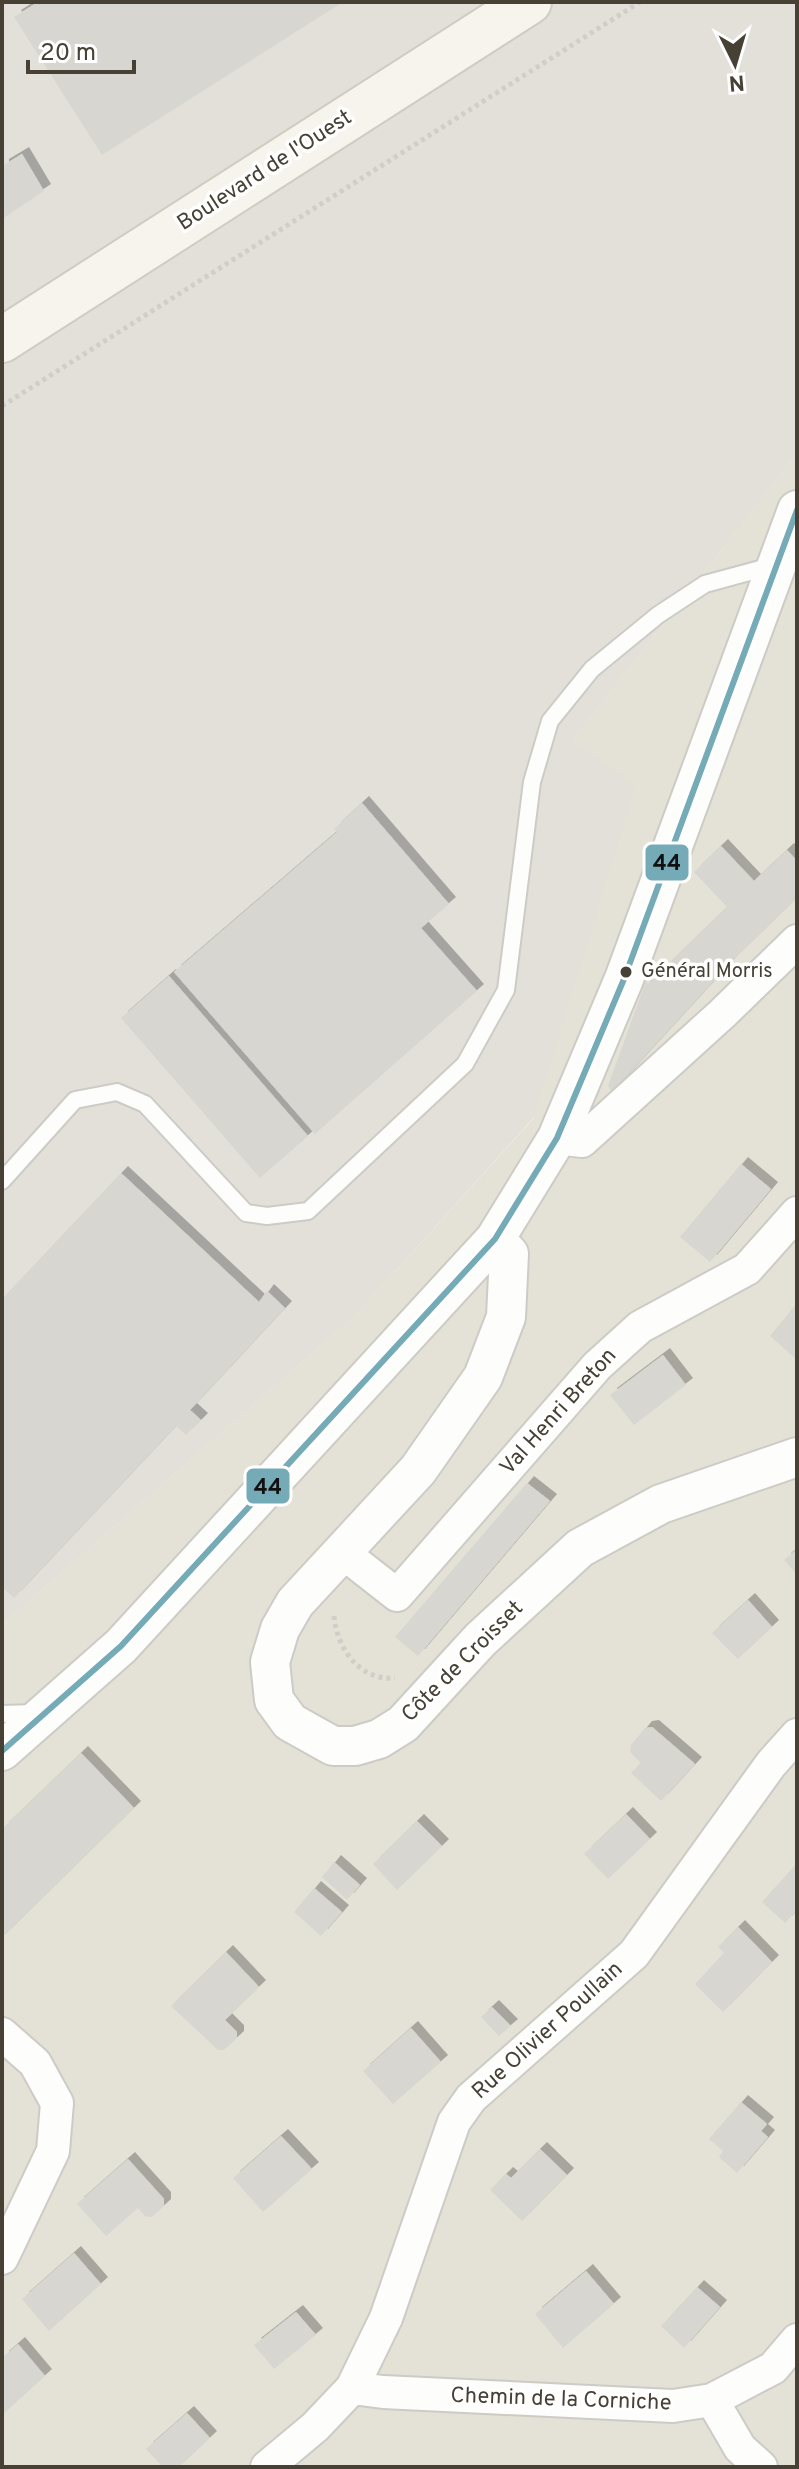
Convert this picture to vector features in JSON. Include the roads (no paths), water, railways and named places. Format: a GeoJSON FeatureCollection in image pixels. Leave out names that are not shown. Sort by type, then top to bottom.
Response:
{"type":"FeatureCollection","features":[{"type":"Feature","properties":{"kind":"main road","name":"Boulevard de l'Ouest"},"geometry":{"type":"LineString","coordinates":[[2,340],[529,2]]}},
{"type":"Feature","properties":{"kind":"street"},"geometry":{"type":"LineString","coordinates":[[2,1751],[121,1646],[495,1239],[557,1138],[624,979],[797,510]]}},
{"type":"Feature","properties":{"kind":"street"},"geometry":{"type":"LineString","coordinates":[[557,1138],[582,1141],[797,941]]}},
{"type":"Feature","properties":{"kind":"street","name":"Val Henri Breton"},"geometry":{"type":"LineString","coordinates":[[342,1552],[397,1595],[597,1366],[640,1327],[747,1269],[797,1213]]}},
{"type":"Feature","properties":{"kind":"street","name":"Côte de Croisset"},"geometry":{"type":"LineString","coordinates":[[495,1239],[509,1254],[506,1317],[483,1377],[418,1470],[295,1603],[280,1629],[270,1662],[274,1700],[290,1722],[333,1746],[355,1746],[379,1739],[403,1724],[480,1640],[580,1548],[661,1504],[797,1457]]}},
{"type":"Feature","properties":{"kind":"street","name":"Rue Olivier Poullain"},"geometry":{"type":"LineString","coordinates":[[267,2467],[315,2427],[352,2388],[386,2318],[454,2122],[471,2098],[634,1954],[771,1764],[797,1735]]}},
{"type":"Feature","properties":{"kind":"street"},"geometry":{"type":"LineString","coordinates":[[2,2034],[35,2063],[57,2103],[53,2151],[2,2258]]}},
{"type":"Feature","properties":{"kind":"street","name":"Chemin de la Corniche"},"geometry":{"type":"LineString","coordinates":[[352,2388],[673,2406],[712,2400],[773,2368],[797,2340]]}},
{"type":"Feature","properties":{"kind":"street"},"geometry":{"type":"LineString","coordinates":[[712,2400],[740,2448],[761,2467]]}},
{"type":"Feature","properties":{"kind":"lane"},"geometry":{"type":"LineString","coordinates":[[2,1181],[75,1100],[117,1092],[145,1104],[246,1213],[267,1216],[308,1211],[465,1064],[506,990],[532,782],[550,721],[592,669],[658,615],[705,584],[777,565]]}},
{"type":"Feature","properties":{"kind":"lane"},"geometry":{"type":"LineString","coordinates":[[2,1714],[45,1713]]}},
{"type":"Feature","properties":{"kind":"place","name":"Général Morris"},"geometry":{"type":"Point","coordinates":[626,972]}}]}
